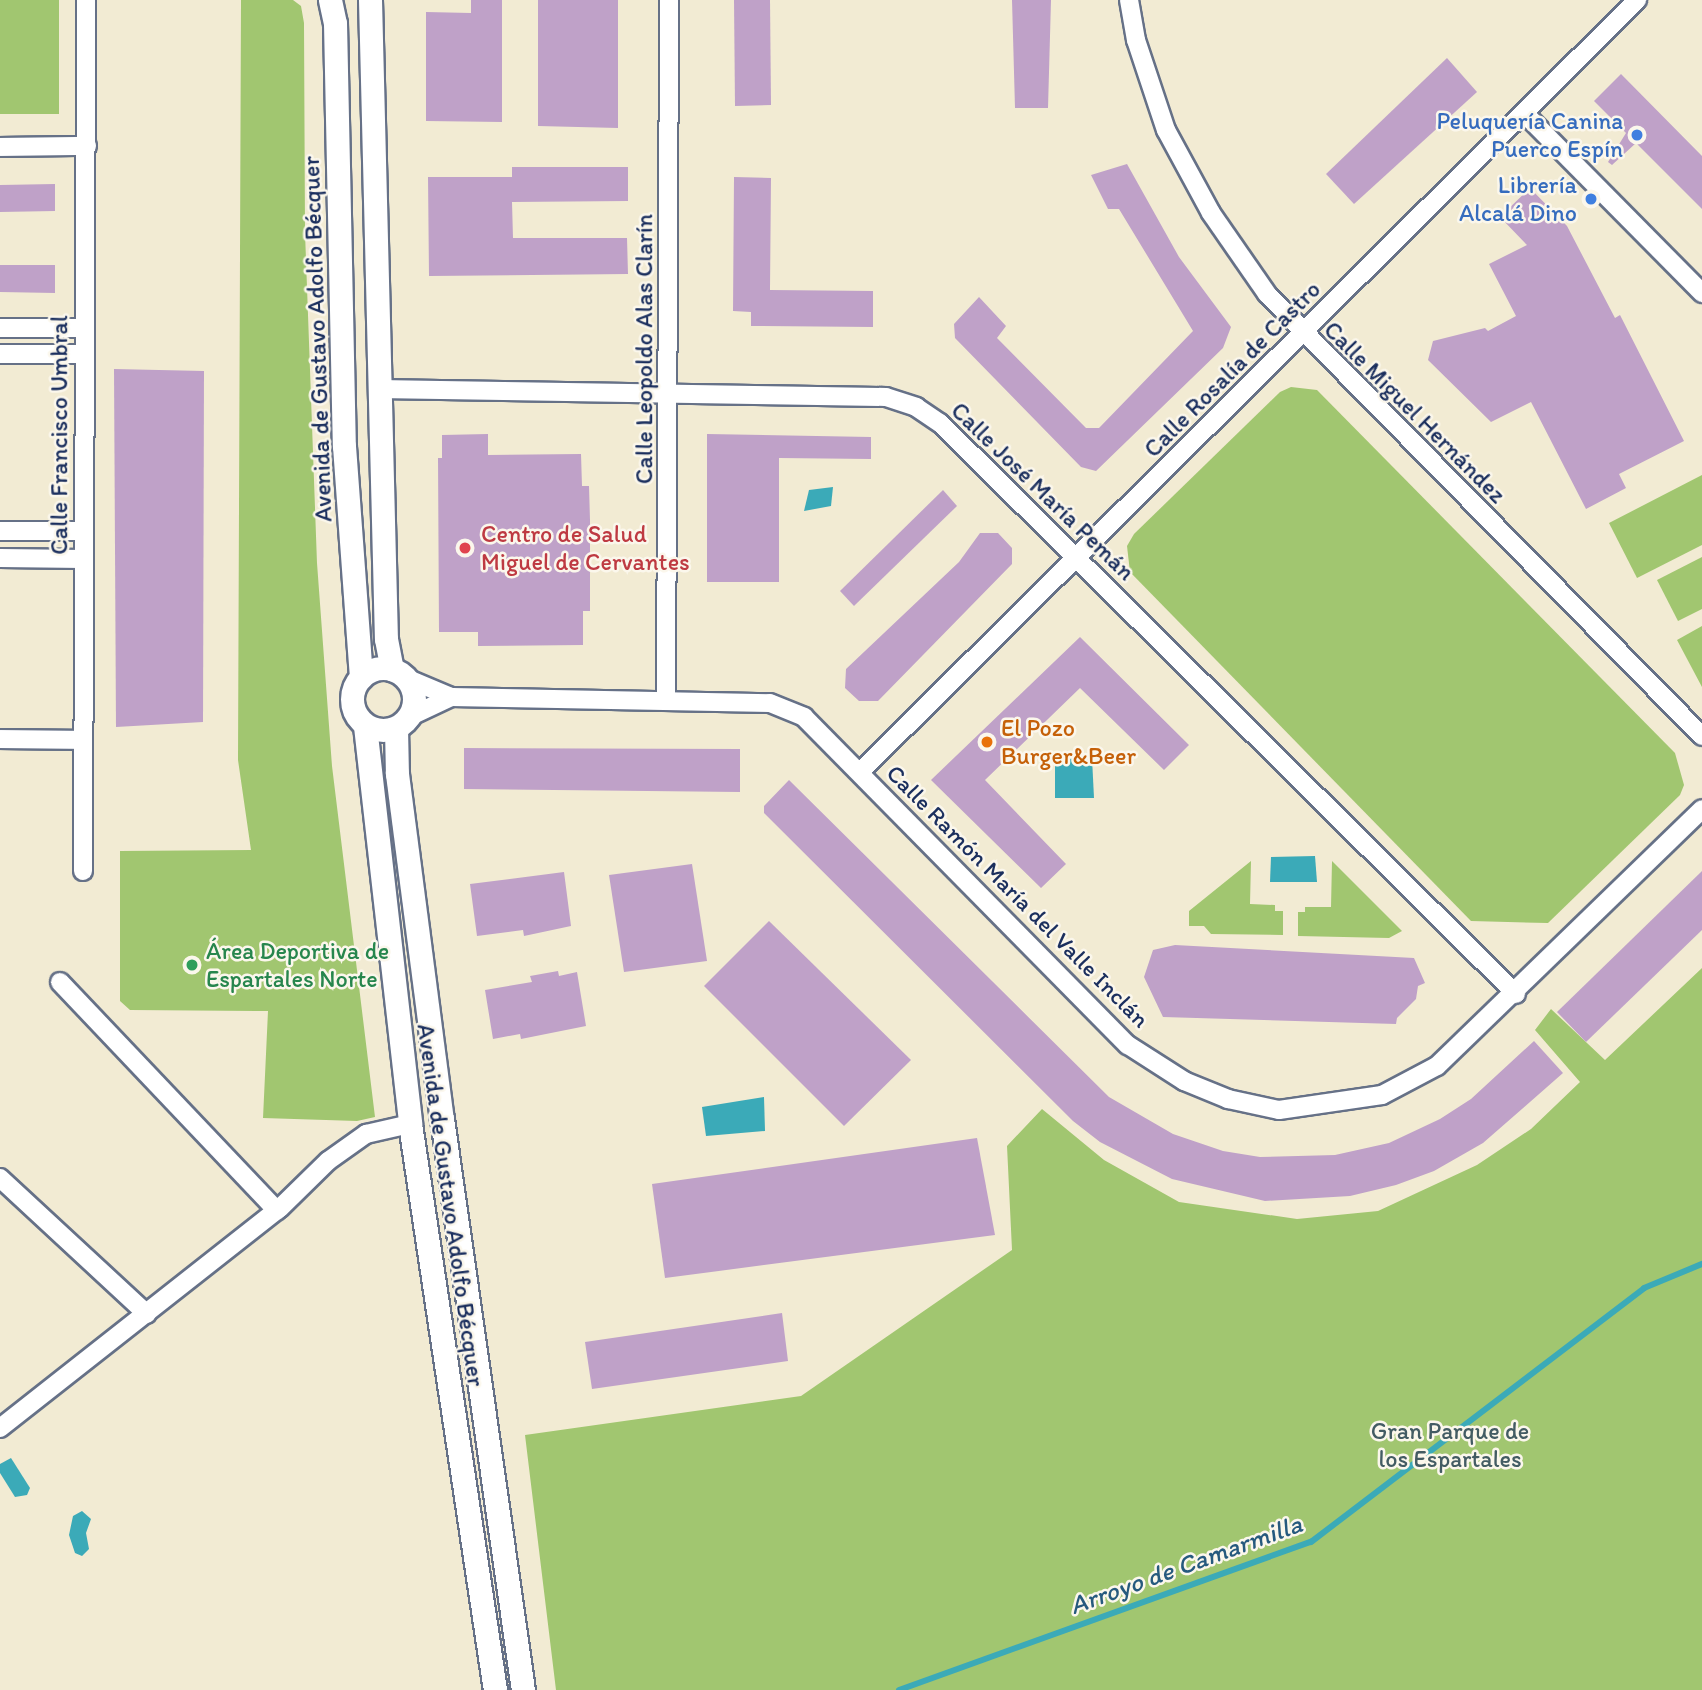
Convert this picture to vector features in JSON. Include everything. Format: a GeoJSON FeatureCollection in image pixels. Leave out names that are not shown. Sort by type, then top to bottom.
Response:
{"type":"FeatureCollection","features":[{"type":"Feature","properties":{"kind":"street","name":"Calle Francisco Umbral"},"geometry":{"type":"LineString","coordinates":[[83,871],[86,0]]}},
{"type":"Feature","properties":{"kind":"street","name":"Avenida de Gustavo Adolfo Bécquer"},"geometry":{"type":"LineString","coordinates":[[330,0],[335,23],[344,446],[361,677]]}},
{"type":"Feature","properties":{"kind":"street"},"geometry":{"type":"LineString","coordinates":[[370,0],[386,639],[399,673],[415,696],[403,723],[381,731],[365,726],[352,702],[361,677],[375,668],[399,673]]}},
{"type":"Feature","properties":{"kind":"street","name":"Calle Leopoldo Alas Clarín"},"geometry":{"type":"LineString","coordinates":[[666,699],[669,0]]}},
{"type":"Feature","properties":{"kind":"street","name":"Calle Miguel Hernández"},"geometry":{"type":"LineString","coordinates":[[1129,0],[1136,40],[1166,130],[1211,213],[1267,293],[1302,333],[1702,736]]}},
{"type":"Feature","properties":{"kind":"street","name":"Calle Rosalía de Castro"},"geometry":{"type":"LineString","coordinates":[[861,771],[1637,0]]}},
{"type":"Feature","properties":{"kind":"street"},"geometry":{"type":"LineString","coordinates":[[1525,114],[1702,293]]}},
{"type":"Feature","properties":{"kind":"street"},"geometry":{"type":"LineString","coordinates":[[0,147],[87,146]]}},
{"type":"Feature","properties":{"kind":"street"},"geometry":{"type":"LineString","coordinates":[[0,328],[84,328]]}},
{"type":"Feature","properties":{"kind":"street"},"geometry":{"type":"LineString","coordinates":[[0,354],[84,354]]}},
{"type":"Feature","properties":{"kind":"street","name":"Calle José María Pemán"},"geometry":{"type":"LineString","coordinates":[[378,389],[669,390],[886,397],[916,407],[940,423],[1078,558],[1516,994]]}},
{"type":"Feature","properties":{"kind":"street"},"geometry":{"type":"LineString","coordinates":[[0,531],[84,531]]}},
{"type":"Feature","properties":{"kind":"street"},"geometry":{"type":"LineString","coordinates":[[0,558],[83,559]]}},
{"type":"Feature","properties":{"kind":"street","name":"Calle Ramón María del Valle Inclán"},"geometry":{"type":"LineString","coordinates":[[399,673],[451,697],[770,703],[804,717],[861,771],[1128,1045],[1184,1081],[1228,1099],[1279,1110],[1382,1095],[1437,1066],[1516,994],[1702,809]]}},
{"type":"Feature","properties":{"kind":"street","name":"Calle Ramón María del Valle Inclán"},"geometry":{"type":"LineString","coordinates":[[403,723],[451,697]]}},
{"type":"Feature","properties":{"kind":"street","name":"Avenida de Gustavo Adolfo Bécquer"},"geometry":{"type":"LineString","coordinates":[[403,723],[397,774],[442,1119],[523,1690]]}},
{"type":"Feature","properties":{"kind":"street","name":"Avenida de Gustavo Adolfo Bécquer"},"geometry":{"type":"LineString","coordinates":[[365,726],[410,1124],[495,1690]]}},
{"type":"Feature","properties":{"kind":"street"},"geometry":{"type":"LineString","coordinates":[[0,739],[82,740]]}},
{"type":"Feature","properties":{"kind":"street"},"geometry":{"type":"LineString","coordinates":[[60,982],[277,1211]]}},
{"type":"Feature","properties":{"kind":"street"},"geometry":{"type":"LineString","coordinates":[[0,1428],[277,1211],[328,1161],[366,1134],[410,1124]]}},
{"type":"Feature","properties":{"kind":"street"},"geometry":{"type":"LineString","coordinates":[[0,1178],[147,1314]]}},
{"type":"Feature","properties":{"kind":"green space"},"geometry":{"type":"Polygon","coordinates":[[[0,0],[59,0],[59,114],[0,114],[0,0]]]}},
{"type":"Feature","properties":{"kind":"green space"},"geometry":{"type":"Polygon","coordinates":[[[241,0],[293,0],[301,6],[304,23],[305,232],[317,563],[332,766],[375,1117],[357,1121],[263,1118],[268,1011],[130,1010],[120,1001],[120,851],[251,850],[238,760],[241,0]]]}},
{"type":"Feature","properties":{"kind":"green space"},"geometry":{"type":"Polygon","coordinates":[[[1291,387],[1317,390],[1675,753],[1684,785],[1680,795],[1548,923],[1471,921],[1130,572],[1127,546],[1134,534],[1280,392],[1291,387]]]}},
{"type":"Feature","properties":{"kind":"green space"},"geometry":{"type":"Polygon","coordinates":[[[1702,475],[1702,545],[1637,578],[1609,523],[1702,475]]]}},
{"type":"Feature","properties":{"kind":"green space"},"geometry":{"type":"Polygon","coordinates":[[[1702,557],[1702,609],[1678,621],[1657,580],[1702,557]]]}},
{"type":"Feature","properties":{"kind":"green space"},"geometry":{"type":"Polygon","coordinates":[[[1702,626],[1702,687],[1677,640],[1702,626]]]}},
{"type":"Feature","properties":{"kind":"green space"},"geometry":{"type":"Polygon","coordinates":[[[1251,861],[1250,904],[1275,905],[1275,911],[1283,911],[1283,935],[1211,934],[1204,926],[1189,926],[1189,911],[1251,861]]]}},
{"type":"Feature","properties":{"kind":"green space"},"geometry":{"type":"Polygon","coordinates":[[[1332,861],[1402,931],[1389,938],[1298,936],[1298,912],[1305,912],[1305,907],[1331,907],[1332,861]]]}},
{"type":"Feature","properties":{"kind":"green space","name":"Gran Parque de los Espartales"},"geometry":{"type":"Polygon","coordinates":[[[1702,968],[1702,1690],[556,1690],[525,1435],[801,1396],[1012,1250],[1007,1146],[1042,1109],[1104,1160],[1179,1202],[1297,1219],[1378,1211],[1477,1165],[1531,1129],[1580,1082],[1535,1030],[1551,1009],[1605,1060],[1702,968]]]}},
{"type":"Feature","properties":{"kind":"water"},"geometry":{"type":"Polygon","coordinates":[[[833,487],[831,506],[804,511],[809,490],[833,487]]]}},
{"type":"Feature","properties":{"kind":"water"},"geometry":{"type":"Polygon","coordinates":[[[1092,758],[1094,798],[1055,798],[1055,759],[1092,758]]]}},
{"type":"Feature","properties":{"kind":"water"},"geometry":{"type":"Polygon","coordinates":[[[1315,856],[1317,882],[1270,882],[1271,857],[1315,856]]]}},
{"type":"Feature","properties":{"kind":"water"},"geometry":{"type":"Polygon","coordinates":[[[764,1097],[765,1131],[706,1136],[702,1107],[764,1097]]]}},
{"type":"Feature","properties":{"kind":"water"},"geometry":{"type":"Polygon","coordinates":[[[11,1458],[30,1488],[27,1495],[15,1497],[0,1473],[0,1464],[11,1458]]]}},
{"type":"Feature","properties":{"kind":"water"},"geometry":{"type":"Polygon","coordinates":[[[82,1511],[91,1519],[86,1533],[89,1549],[82,1556],[75,1553],[69,1535],[73,1516],[82,1511]]]}},
{"type":"Feature","properties":{"kind":"building"},"geometry":{"type":"Polygon","coordinates":[[[471,0],[502,0],[502,122],[426,121],[426,12],[471,13],[471,0]]]}},
{"type":"Feature","properties":{"kind":"building"},"geometry":{"type":"Polygon","coordinates":[[[538,0],[618,0],[618,128],[538,126],[538,0]]]}},
{"type":"Feature","properties":{"kind":"building"},"geometry":{"type":"Polygon","coordinates":[[[734,0],[770,0],[771,105],[735,106],[734,0]]]}},
{"type":"Feature","properties":{"kind":"building"},"geometry":{"type":"Polygon","coordinates":[[[1012,0],[1051,0],[1048,108],[1015,108],[1012,0]]]}},
{"type":"Feature","properties":{"kind":"building"},"geometry":{"type":"Polygon","coordinates":[[[1447,58],[1477,92],[1354,204],[1326,174],[1447,58]]]}},
{"type":"Feature","properties":{"kind":"building"},"geometry":{"type":"Polygon","coordinates":[[[1621,74],[1702,156],[1702,209],[1636,143],[1612,165],[1608,162],[1626,133],[1594,101],[1621,74]]]}},
{"type":"Feature","properties":{"kind":"building"},"geometry":{"type":"Polygon","coordinates":[[[1127,164],[1179,257],[1231,327],[1223,348],[1096,471],[1081,467],[955,338],[954,324],[979,297],[1006,326],[997,338],[1086,428],[1099,428],[1193,331],[1119,209],[1108,209],[1091,175],[1127,164]]]}},
{"type":"Feature","properties":{"kind":"building"},"geometry":{"type":"Polygon","coordinates":[[[512,167],[628,167],[628,201],[512,202],[513,238],[627,238],[628,274],[429,276],[428,177],[512,177],[512,167]]]}},
{"type":"Feature","properties":{"kind":"building"},"geometry":{"type":"Polygon","coordinates":[[[734,177],[771,178],[770,290],[873,291],[873,327],[751,326],[751,312],[733,311],[734,177]]]}},
{"type":"Feature","properties":{"kind":"building"},"geometry":{"type":"Polygon","coordinates":[[[55,184],[55,211],[0,212],[0,185],[55,184]]]}},
{"type":"Feature","properties":{"kind":"building"},"geometry":{"type":"Polygon","coordinates":[[[1530,188],[1567,226],[1615,318],[1620,315],[1684,441],[1619,474],[1626,488],[1586,509],[1531,402],[1491,422],[1428,360],[1433,341],[1485,328],[1488,331],[1516,316],[1489,264],[1527,245],[1500,217],[1530,188]]]}},
{"type":"Feature","properties":{"kind":"building"},"geometry":{"type":"Polygon","coordinates":[[[0,265],[55,265],[55,293],[0,292],[0,265]]]}},
{"type":"Feature","properties":{"kind":"building"},"geometry":{"type":"Polygon","coordinates":[[[114,369],[204,371],[203,722],[116,727],[114,369]]]}},
{"type":"Feature","properties":{"kind":"building","name":"Centro de Salud Miguel de Cervantes"},"geometry":{"type":"Polygon","coordinates":[[[488,434],[488,455],[581,454],[582,486],[589,486],[590,520],[590,611],[583,611],[583,645],[478,646],[478,632],[439,632],[438,458],[442,458],[442,435],[488,434]]]}},
{"type":"Feature","properties":{"kind":"building"},"geometry":{"type":"Polygon","coordinates":[[[707,434],[871,437],[871,459],[779,458],[779,582],[707,582],[707,434]]]}},
{"type":"Feature","properties":{"kind":"building"},"geometry":{"type":"Polygon","coordinates":[[[943,490],[957,506],[854,606],[840,591],[943,490]]]}},
{"type":"Feature","properties":{"kind":"building"},"geometry":{"type":"Polygon","coordinates":[[[980,533],[998,533],[1012,548],[1012,564],[878,701],[859,701],[845,688],[846,669],[959,562],[980,533]]]}},
{"type":"Feature","properties":{"kind":"building"},"geometry":{"type":"Polygon","coordinates":[[[1080,637],[1189,745],[1164,770],[1080,688],[985,780],[1066,864],[1041,888],[931,780],[1080,637]]]}},
{"type":"Feature","properties":{"kind":"building"},"geometry":{"type":"Polygon","coordinates":[[[464,748],[740,749],[740,792],[464,789],[464,748]]]}},
{"type":"Feature","properties":{"kind":"building"},"geometry":{"type":"Polygon","coordinates":[[[789,780],[1109,1097],[1173,1134],[1223,1151],[1260,1157],[1335,1155],[1389,1143],[1440,1119],[1471,1099],[1534,1041],[1563,1073],[1483,1143],[1434,1171],[1396,1185],[1350,1196],[1265,1201],[1172,1179],[1100,1142],[1073,1121],[764,813],[764,806],[789,780]]]}},
{"type":"Feature","properties":{"kind":"building"},"geometry":{"type":"Polygon","coordinates":[[[692,864],[707,961],[624,972],[609,875],[692,864]]]}},
{"type":"Feature","properties":{"kind":"building"},"geometry":{"type":"Polygon","coordinates":[[[1702,871],[1702,930],[1586,1042],[1557,1012],[1702,871]]]}},
{"type":"Feature","properties":{"kind":"building"},"geometry":{"type":"Polygon","coordinates":[[[564,872],[571,926],[524,936],[523,930],[477,936],[470,884],[564,872]]]}},
{"type":"Feature","properties":{"kind":"building"},"geometry":{"type":"Polygon","coordinates":[[[769,921],[911,1060],[844,1126],[704,986],[769,921]]]}},
{"type":"Feature","properties":{"kind":"building"},"geometry":{"type":"Polygon","coordinates":[[[1175,945],[1414,958],[1425,983],[1418,986],[1416,999],[1397,1018],[1396,1024],[1163,1017],[1144,977],[1153,950],[1175,945]]]}},
{"type":"Feature","properties":{"kind":"building"},"geometry":{"type":"Polygon","coordinates":[[[558,971],[559,976],[577,972],[586,1026],[521,1039],[520,1034],[493,1039],[485,990],[532,982],[530,976],[558,971]]]}},
{"type":"Feature","properties":{"kind":"building"},"geometry":{"type":"Polygon","coordinates":[[[977,1138],[995,1235],[665,1278],[652,1184],[977,1138]]]}},
{"type":"Feature","properties":{"kind":"building"},"geometry":{"type":"Polygon","coordinates":[[[782,1313],[788,1361],[592,1389],[585,1342],[782,1313]]]}},
{"type":"Feature","properties":{"kind":"waterway","name":"Arroyo de Camarmilla"},"geometry":{"type":"LineString","coordinates":[[899,1690],[1311,1542],[1644,1288],[1702,1264]]}},
{"type":"Feature","properties":{"kind":"place","name":"Peluquería Canina Puerco Espín"},"geometry":{"type":"Point","coordinates":[1637,135]}},
{"type":"Feature","properties":{"kind":"place","name":"Librería Alcalá Dino"},"geometry":{"type":"Point","coordinates":[1591,199]}},
{"type":"Feature","properties":{"kind":"place","name":"Centro de Salud Miguel de Cervantes"},"geometry":{"type":"Point","coordinates":[465,548]}},
{"type":"Feature","properties":{"kind":"place","name":"El Pozo Burger&Beer"},"geometry":{"type":"Point","coordinates":[987,742]}},
{"type":"Feature","properties":{"kind":"place","name":"Área Deportiva de Espartales Norte"},"geometry":{"type":"Point","coordinates":[192,965]}}]}
